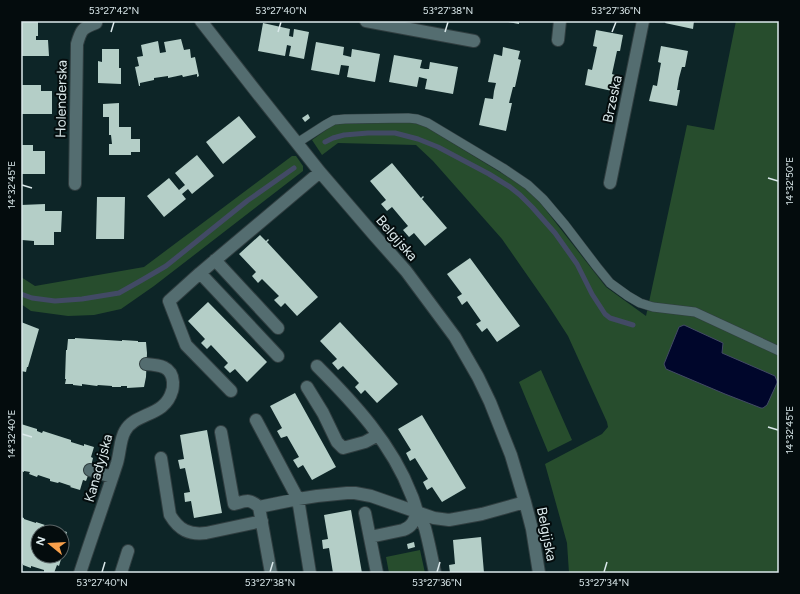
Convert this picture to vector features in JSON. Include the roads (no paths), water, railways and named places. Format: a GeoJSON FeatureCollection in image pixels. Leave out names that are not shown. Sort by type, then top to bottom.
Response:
{"type":"FeatureCollection","features":[{"type":"Feature","properties":{"kind":"street","name":"Belgijska"},"geometry":{"type":"LineString","coordinates":[[201,21],[320,172],[406,271],[455,337],[473,367],[490,402],[511,455],[532,529],[538,573]]}},
{"type":"Feature","properties":{"kind":"street"},"geometry":{"type":"LineString","coordinates":[[366,21],[474,41]]}},
{"type":"Feature","properties":{"kind":"street"},"geometry":{"type":"LineString","coordinates":[[558,40],[560,21]]}},
{"type":"Feature","properties":{"kind":"street","name":"Brzeska"},"geometry":{"type":"LineString","coordinates":[[610,183],[643,21]]}},
{"type":"Feature","properties":{"kind":"street","name":"Holenderska"},"geometry":{"type":"LineString","coordinates":[[75,184],[77,44],[82,31],[86,26],[100,22]]}},
{"type":"Feature","properties":{"kind":"street"},"geometry":{"type":"LineString","coordinates":[[231,391],[186,345],[169,301],[215,260],[320,172]]}},
{"type":"Feature","properties":{"kind":"street"},"geometry":{"type":"LineString","coordinates":[[215,260],[278,328]]}},
{"type":"Feature","properties":{"kind":"street"},"geometry":{"type":"LineString","coordinates":[[200,273],[278,356]]}},
{"type":"Feature","properties":{"kind":"street","name":"Kanadyjska"},"geometry":{"type":"LineString","coordinates":[[80,573],[112,477],[125,429],[139,418],[160,409],[168,401],[173,390],[173,379],[170,372],[164,367],[158,365],[146,364]]}},
{"type":"Feature","properties":{"kind":"street"},"geometry":{"type":"LineString","coordinates":[[317,366],[364,416],[390,452],[411,494],[424,528],[435,573]]}},
{"type":"Feature","properties":{"kind":"street"},"geometry":{"type":"LineString","coordinates":[[307,387],[323,413],[337,442],[343,448],[365,442],[378,435]]}},
{"type":"Feature","properties":{"kind":"street"},"geometry":{"type":"LineString","coordinates":[[256,420],[298,499],[310,573]]}},
{"type":"Feature","properties":{"kind":"street"},"geometry":{"type":"LineString","coordinates":[[221,432],[234,504],[248,500],[259,507],[271,573]]}},
{"type":"Feature","properties":{"kind":"street"},"geometry":{"type":"LineString","coordinates":[[161,458],[170,515],[174,522],[181,528],[188,532],[197,534],[262,521]]}},
{"type":"Feature","properties":{"kind":"street"},"geometry":{"type":"LineString","coordinates":[[90,470],[112,477]]}},
{"type":"Feature","properties":{"kind":"street","name":"Belgijska"},"geometry":{"type":"LineString","coordinates":[[259,507],[298,499],[355,493],[371,496],[434,518],[449,520],[488,513],[525,502]]}},
{"type":"Feature","properties":{"kind":"street"},"geometry":{"type":"LineString","coordinates":[[365,513],[377,573]]}},
{"type":"Feature","properties":{"kind":"street"},"geometry":{"type":"LineString","coordinates":[[370,537],[408,528],[412,525],[418,513]]}},
{"type":"Feature","properties":{"kind":"street"},"geometry":{"type":"LineString","coordinates":[[121,573],[128,551]]}},
{"type":"Feature","properties":{"kind":"lane"},"geometry":{"type":"LineString","coordinates":[[297,143],[334,120],[408,118],[417,119],[428,123],[460,141],[528,185],[548,204],[610,283],[628,296],[640,303],[695,312],[779,351]]}},
{"type":"Feature","properties":{"kind":"water"},"geometry":{"type":"Polygon","coordinates":[[[684,325],[723,343],[722,353],[775,376],[777,383],[767,405],[761,408],[666,369],[664,364],[679,327],[684,325]]]}},
{"type":"Feature","properties":{"kind":"waterway"},"geometry":{"type":"LineString","coordinates":[[325,142],[344,135],[395,133],[418,139],[438,147],[489,174],[520,195],[555,233],[577,264],[592,294],[605,314],[610,318],[633,325]]}},
{"type":"Feature","properties":{"kind":"waterway"},"geometry":{"type":"LineString","coordinates":[[21,294],[32,298],[55,301],[82,299],[119,293],[166,266],[247,201],[294,168]]}}]}
